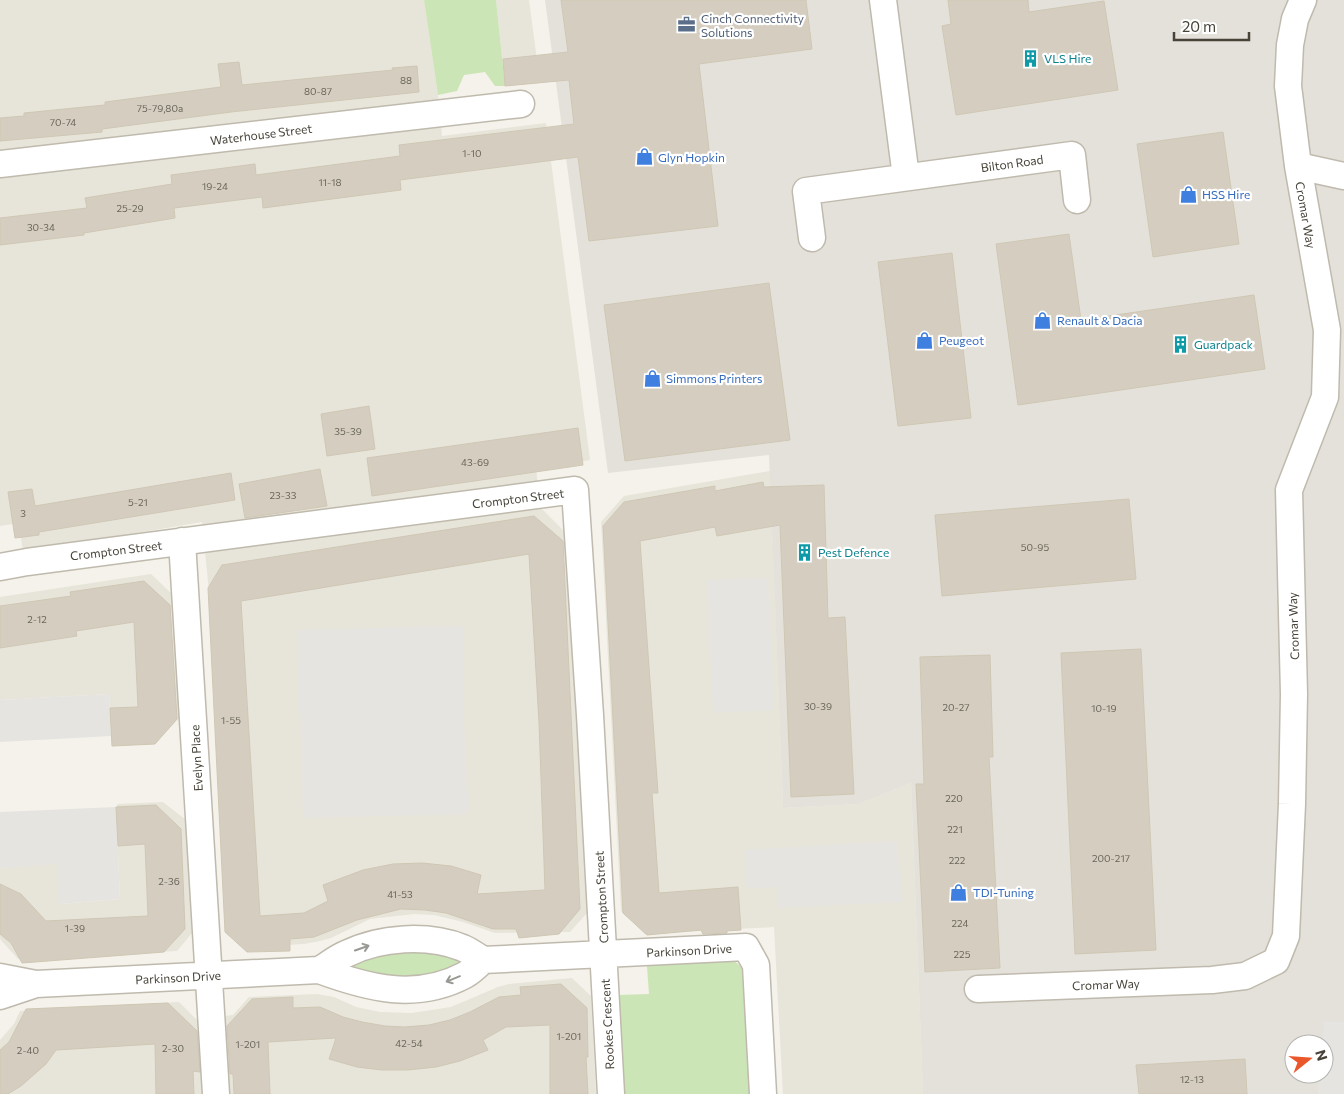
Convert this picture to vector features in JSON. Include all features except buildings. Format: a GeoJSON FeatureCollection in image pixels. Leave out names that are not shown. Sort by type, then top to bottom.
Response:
{"type":"FeatureCollection","features":[{"type":"Feature","properties":{"kind":"street"},"geometry":{"type":"LineString","coordinates":[[883,0],[906,177]]}},
{"type":"Feature","properties":{"kind":"street","name":"Cromar Way"},"geometry":{"type":"LineString","coordinates":[[978,989],[1212,980],[1245,976],[1276,961],[1286,936],[1292,804],[1294,694],[1289,490],[1325,397],[1327,330],[1298,166],[1288,86],[1290,46],[1295,19],[1304,0]]}},
{"type":"Feature","properties":{"kind":"street","name":"Waterhouse Street"},"geometry":{"type":"LineString","coordinates":[[0,164],[521,104]]}},
{"type":"Feature","properties":{"kind":"street","name":"Bilton Road"},"geometry":{"type":"LineString","coordinates":[[812,238],[806,191],[1072,155],[1077,200]]}},
{"type":"Feature","properties":{"kind":"street"},"geometry":{"type":"LineString","coordinates":[[1298,166],[1344,176]]}},
{"type":"Feature","properties":{"kind":"street","name":"Crompton Street"},"geometry":{"type":"LineString","coordinates":[[6,566],[575,490],[604,954]]}},
{"type":"Feature","properties":{"kind":"street","name":"Evelyn Place"},"geometry":{"type":"LineString","coordinates":[[182,541],[208,975]]}},
{"type":"Feature","properties":{"kind":"street","name":"Parkinson Drive"},"geometry":{"type":"LineString","coordinates":[[319,970],[353,951],[376,943],[405,940],[437,941],[464,948],[483,960],[746,947],[756,965],[763,1094]]}},
{"type":"Feature","properties":{"kind":"street","name":"Rookes Crescent"},"geometry":{"type":"LineString","coordinates":[[604,954],[611,1094]]}},
{"type":"Feature","properties":{"kind":"street","name":"Parkinson Drive"},"geometry":{"type":"LineString","coordinates":[[0,977],[36,984],[319,970],[350,982],[376,988],[408,990],[439,985],[466,974],[483,960]]}},
{"type":"Feature","properties":{"kind":"street"},"geometry":{"type":"LineString","coordinates":[[208,975],[216,1094]]}},
{"type":"Feature","properties":{"kind":"street","name":"Parkinson Drive"},"geometry":{"type":"LineString","coordinates":[[0,996],[36,984]]}},
{"type":"Feature","properties":{"kind":"shaded area"},"geometry":{"type":"Polygon","coordinates":[[[0,0],[424,0],[442,136],[546,123],[590,460],[536,469],[541,508],[566,533],[587,913],[570,932],[495,933],[434,915],[414,914],[370,919],[331,938],[320,941],[304,944],[245,947],[202,522],[23,552],[19,523],[0,526],[0,0]]]}},
{"type":"Feature","properties":{"kind":"shaded area"},"geometry":{"type":"Polygon","coordinates":[[[496,0],[529,0],[540,83],[505,86],[496,0]]]}},
{"type":"Feature","properties":{"kind":"shaded area"},"geometry":{"type":"Polygon","coordinates":[[[545,0],[1344,0],[1344,1094],[923,1094],[911,783],[859,804],[783,808],[769,455],[608,473],[545,0]]]}},
{"type":"Feature","properties":{"kind":"shaded area"},"geometry":{"type":"Polygon","coordinates":[[[770,471],[783,808],[859,804],[911,783],[923,1094],[783,1094],[774,927],[645,934],[621,911],[601,522],[624,496],[770,471]]]}},
{"type":"Feature","properties":{"kind":"shaded area"},"geometry":{"type":"Polygon","coordinates":[[[151,574],[173,595],[182,715],[155,744],[112,746],[109,694],[0,700],[0,597],[151,574]]]}},
{"type":"Feature","properties":{"kind":"shaded area"},"geometry":{"type":"Polygon","coordinates":[[[768,578],[774,710],[713,713],[707,580],[768,578]]]}},
{"type":"Feature","properties":{"kind":"shaded area"},"geometry":{"type":"Polygon","coordinates":[[[463,626],[464,724],[468,814],[303,818],[298,630],[463,626]]]}},
{"type":"Feature","properties":{"kind":"shaded area"},"geometry":{"type":"Polygon","coordinates":[[[109,694],[111,736],[0,742],[0,700],[109,694]]]}},
{"type":"Feature","properties":{"kind":"shaded area"},"geometry":{"type":"Polygon","coordinates":[[[163,802],[186,820],[192,933],[177,951],[18,959],[0,939],[0,868],[57,863],[61,904],[120,899],[116,807],[118,804],[163,802]]]}},
{"type":"Feature","properties":{"kind":"shaded area"},"geometry":{"type":"Polygon","coordinates":[[[116,807],[120,899],[60,904],[57,864],[0,868],[0,812],[116,807]]]}},
{"type":"Feature","properties":{"kind":"shaded area"},"geometry":{"type":"Polygon","coordinates":[[[897,841],[901,902],[778,908],[777,887],[747,889],[745,850],[897,841]]]}},
{"type":"Feature","properties":{"kind":"shaded area"},"geometry":{"type":"Polygon","coordinates":[[[572,978],[591,996],[596,1094],[0,1094],[0,1040],[14,1024],[20,1011],[179,1002],[196,1019],[233,1015],[249,997],[317,994],[334,997],[356,1007],[380,1012],[412,1013],[451,1007],[509,984],[572,978]]]}},
{"type":"Feature","properties":{"kind":"shaded area"},"geometry":{"type":"Polygon","coordinates":[[[1324,1021],[1344,1022],[1344,1094],[1318,1094],[1319,1084],[1334,1084],[1334,1034],[1323,1034],[1324,1021]]]}},
{"type":"Feature","properties":{"kind":"green space"},"geometry":{"type":"Polygon","coordinates":[[[424,0],[496,0],[505,86],[495,86],[485,72],[464,75],[457,91],[438,95],[424,0]]]}},
{"type":"Feature","properties":{"kind":"green space"},"geometry":{"type":"Polygon","coordinates":[[[404,949],[462,958],[463,964],[426,977],[386,980],[346,965],[404,949]]]}},
{"type":"Feature","properties":{"kind":"green space"},"geometry":{"type":"Polygon","coordinates":[[[722,950],[747,972],[753,1094],[624,1094],[619,995],[649,994],[646,953],[722,950]]]}},
{"type":"Feature","properties":{"kind":"place","name":"Cinch Connectivity Solutions"},"geometry":{"type":"Point","coordinates":[687,25]}},
{"type":"Feature","properties":{"kind":"place","name":"VLS Hire"},"geometry":{"type":"Point","coordinates":[1030,58]}},
{"type":"Feature","properties":{"kind":"place","name":"Glyn Hopkin"},"geometry":{"type":"Point","coordinates":[644,157]}},
{"type":"Feature","properties":{"kind":"place","name":"HSS Hire"},"geometry":{"type":"Point","coordinates":[1188,194]}},
{"type":"Feature","properties":{"kind":"place","name":"Renault & Dacia"},"geometry":{"type":"Point","coordinates":[1043,320]}},
{"type":"Feature","properties":{"kind":"place","name":"Peugeot"},"geometry":{"type":"Point","coordinates":[925,340]}},
{"type":"Feature","properties":{"kind":"place","name":"Guardpack"},"geometry":{"type":"Point","coordinates":[1180,344]}},
{"type":"Feature","properties":{"kind":"place","name":"Simmons Printers"},"geometry":{"type":"Point","coordinates":[652,378]}},
{"type":"Feature","properties":{"kind":"place","name":"Pest Defence"},"geometry":{"type":"Point","coordinates":[804,552]}},
{"type":"Feature","properties":{"kind":"place","name":"TDI-Tuning"},"geometry":{"type":"Point","coordinates":[959,892]}}]}
